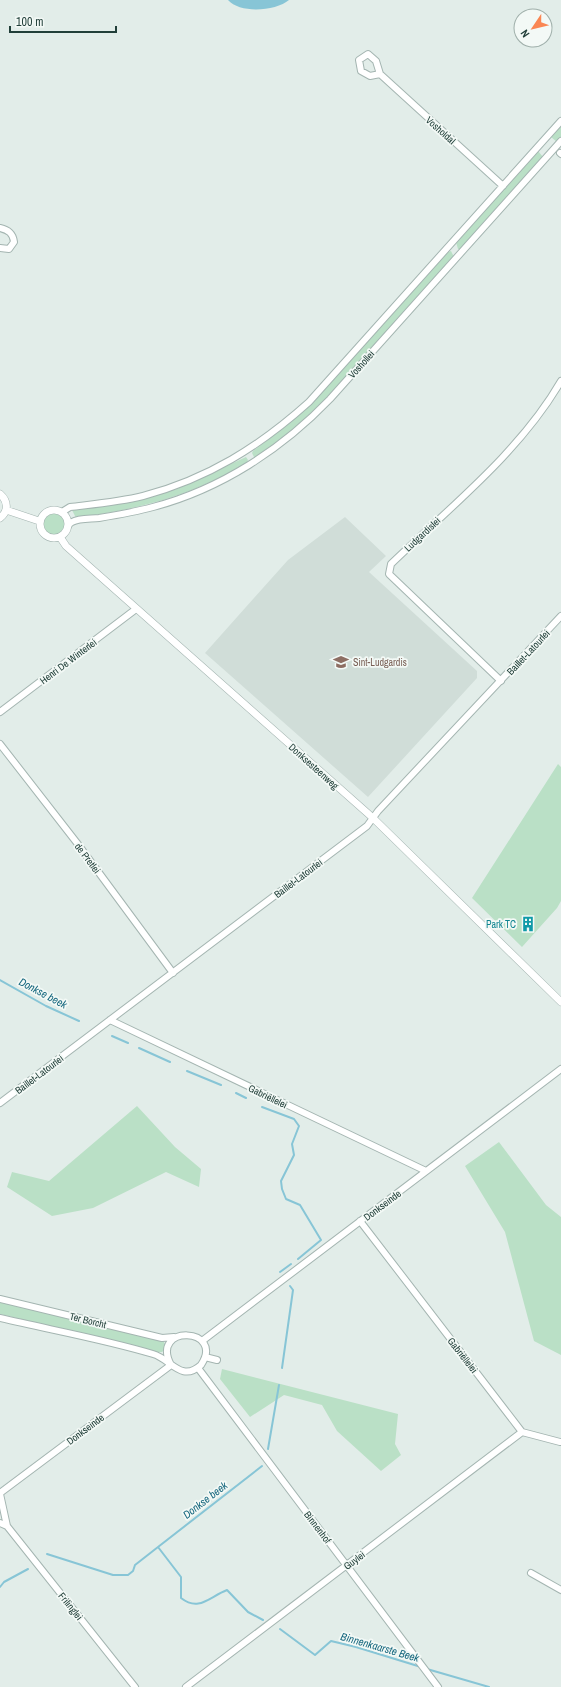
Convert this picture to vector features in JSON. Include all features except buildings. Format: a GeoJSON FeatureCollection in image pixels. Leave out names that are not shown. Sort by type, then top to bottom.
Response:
{"type":"FeatureCollection","features":[{"type":"Feature","properties":{"kind":"street","name":"Vosholdal"},"geometry":{"type":"LineString","coordinates":[[380,74],[503,186]]}},
{"type":"Feature","properties":{"kind":"street","name":"Voshollei"},"geometry":{"type":"LineString","coordinates":[[62,512],[70,507],[129,499],[164,490],[200,476],[246,452],[287,422],[309,402],[561,121]]}},
{"type":"Feature","properties":{"kind":"street","name":"Voshollei"},"geometry":{"type":"LineString","coordinates":[[68,526],[73,521],[115,515],[172,501],[216,484],[253,463],[302,427],[561,141]]}},
{"type":"Feature","properties":{"kind":"street"},"geometry":{"type":"LineString","coordinates":[[0,228],[9,231],[13,236],[14,242],[9,249],[0,248]]}},
{"type":"Feature","properties":{"kind":"street"},"geometry":{"type":"LineString","coordinates":[[450,246],[459,255]]}},
{"type":"Feature","properties":{"kind":"street","name":"Ludgardislei"},"geometry":{"type":"LineString","coordinates":[[501,680],[389,574],[391,564],[531,427],[561,381]]}},
{"type":"Feature","properties":{"kind":"street"},"geometry":{"type":"LineString","coordinates":[[246,452],[253,463]]}},
{"type":"Feature","properties":{"kind":"street"},"geometry":{"type":"LineString","coordinates":[[0,494],[6,501],[6,510],[0,518]]}},
{"type":"Feature","properties":{"kind":"street"},"geometry":{"type":"LineString","coordinates":[[55,509],[62,512],[68,520],[68,526],[60,537],[52,538],[46,536],[40,528],[39,521],[42,515],[55,509]]}},
{"type":"Feature","properties":{"kind":"street"},"geometry":{"type":"LineString","coordinates":[[6,510],[39,521]]}},
{"type":"Feature","properties":{"kind":"street","name":"Donksesteenweg"},"geometry":{"type":"LineString","coordinates":[[60,537],[66,546],[372,818],[561,1002]]}},
{"type":"Feature","properties":{"kind":"street","name":"Henri De Winterlei"},"geometry":{"type":"LineString","coordinates":[[0,712],[136,609]]}},
{"type":"Feature","properties":{"kind":"street","name":"Baillet-Latourlei"},"geometry":{"type":"LineString","coordinates":[[0,1103],[367,826],[372,818],[561,616]]}},
{"type":"Feature","properties":{"kind":"street","name":"de Pretlei"},"geometry":{"type":"LineString","coordinates":[[0,744],[77,843],[173,973]]}},
{"type":"Feature","properties":{"kind":"street","name":"Gabriëllelei"},"geometry":{"type":"LineString","coordinates":[[110,1020],[426,1171]]}},
{"type":"Feature","properties":{"kind":"street","name":"Donkseinde"},"geometry":{"type":"LineString","coordinates":[[202,1341],[561,1069]]}},
{"type":"Feature","properties":{"kind":"street","name":"Gabriëllelei"},"geometry":{"type":"LineString","coordinates":[[360,1221],[522,1432]]}},
{"type":"Feature","properties":{"kind":"street","name":"Ter Borcht"},"geometry":{"type":"LineString","coordinates":[[0,1299],[162,1338],[176,1337]]}},
{"type":"Feature","properties":{"kind":"street","name":"Ter Borcht"},"geometry":{"type":"LineString","coordinates":[[0,1318],[153,1354],[171,1364]]}},
{"type":"Feature","properties":{"kind":"street"},"geometry":{"type":"LineString","coordinates":[[183,1334],[193,1334],[202,1341],[206,1352],[205,1357],[198,1368],[190,1371],[182,1371],[171,1364],[168,1356],[168,1347],[170,1342],[176,1337],[183,1334]]}},
{"type":"Feature","properties":{"kind":"street"},"geometry":{"type":"LineString","coordinates":[[205,1357],[217,1360]]}},
{"type":"Feature","properties":{"kind":"street","name":"Donkseinde"},"geometry":{"type":"LineString","coordinates":[[0,1494],[171,1364]]}},
{"type":"Feature","properties":{"kind":"street","name":"Binnenhof"},"geometry":{"type":"LineString","coordinates":[[198,1368],[438,1687]]}},
{"type":"Feature","properties":{"kind":"street"},"geometry":{"type":"LineString","coordinates":[[522,1432],[560,1442]]}},
{"type":"Feature","properties":{"kind":"street","name":"Guylei"},"geometry":{"type":"LineString","coordinates":[[186,1687],[522,1432]]}},
{"type":"Feature","properties":{"kind":"street","name":"Frilinglei"},"geometry":{"type":"LineString","coordinates":[[0,1494],[7,1526],[135,1687]]}},
{"type":"Feature","properties":{"kind":"street","name":"Frilinglei"},"geometry":{"type":"LineString","coordinates":[[0,1523],[7,1526]]}},
{"type":"Feature","properties":{"kind":"street"},"geometry":{"type":"LineString","coordinates":[[530,1573],[561,1590]]}},
{"type":"Feature","properties":{"kind":"shaded area","name":"Sint-Ludgardis"},"geometry":{"type":"Polygon","coordinates":[[[345,517],[386,556],[369,572],[477,671],[477,678],[368,797],[205,653],[288,560],[345,517]]]}},
{"type":"Feature","properties":{"kind":"green space"},"geometry":{"type":"Polygon","coordinates":[[[561,125],[561,137],[557,142],[551,137],[561,125]]]}},
{"type":"Feature","properties":{"kind":"green space"},"geometry":{"type":"Polygon","coordinates":[[[538,151],[543,157],[461,249],[458,249],[456,242],[538,151]]]}},
{"type":"Feature","properties":{"kind":"green space"},"geometry":{"type":"Polygon","coordinates":[[[451,251],[454,257],[328,396],[287,434],[257,457],[254,457],[252,453],[253,451],[290,423],[315,399],[448,252],[451,251]]]}},
{"type":"Feature","properties":{"kind":"green space"},"geometry":{"type":"Polygon","coordinates":[[[246,457],[248,460],[246,464],[204,485],[164,500],[123,510],[76,518],[72,510],[134,501],[177,489],[246,457]]]}},
{"type":"Feature","properties":{"kind":"green space"},"geometry":{"type":"Polygon","coordinates":[[[54,513],[58,514],[64,520],[64,528],[58,534],[54,535],[50,534],[44,528],[43,524],[44,520],[50,514],[54,513]]]}},
{"type":"Feature","properties":{"kind":"green space"},"geometry":{"type":"Polygon","coordinates":[[[558,764],[561,767],[561,901],[557,908],[522,947],[472,898],[558,764]]]}},
{"type":"Feature","properties":{"kind":"green space"},"geometry":{"type":"Polygon","coordinates":[[[137,1106],[175,1147],[201,1169],[199,1187],[166,1172],[93,1208],[52,1216],[7,1187],[12,1172],[49,1181],[137,1106]]]}},
{"type":"Feature","properties":{"kind":"green space"},"geometry":{"type":"Polygon","coordinates":[[[499,1142],[546,1205],[561,1217],[561,1355],[534,1341],[505,1232],[465,1166],[499,1142]]]}},
{"type":"Feature","properties":{"kind":"green space"},"geometry":{"type":"Polygon","coordinates":[[[0,1301],[163,1341],[165,1348],[162,1352],[157,1352],[0,1314],[0,1301]]]}},
{"type":"Feature","properties":{"kind":"green space"},"geometry":{"type":"Polygon","coordinates":[[[222,1369],[398,1414],[395,1444],[401,1455],[381,1471],[337,1431],[322,1405],[284,1395],[250,1417],[220,1379],[222,1369]]]}},
{"type":"Feature","properties":{"kind":"water"},"geometry":{"type":"Polygon","coordinates":[[[228,0],[289,0],[276,7],[267,9],[249,9],[234,4],[228,0]]]}},
{"type":"Feature","properties":{"kind":"waterway","name":"Donkse beek"},"geometry":{"type":"LineString","coordinates":[[0,980],[46,1006],[79,1021]]}},
{"type":"Feature","properties":{"kind":"waterway","name":"Donkse beek"},"geometry":{"type":"LineString","coordinates":[[112,1036],[128,1043]]}},
{"type":"Feature","properties":{"kind":"waterway","name":"Donkse beek"},"geometry":{"type":"LineString","coordinates":[[139,1048],[170,1062]]}},
{"type":"Feature","properties":{"kind":"waterway","name":"Donkse beek"},"geometry":{"type":"LineString","coordinates":[[187,1071],[221,1085]]}},
{"type":"Feature","properties":{"kind":"waterway","name":"Donkse beek"},"geometry":{"type":"LineString","coordinates":[[236,1093],[246,1098]]}},
{"type":"Feature","properties":{"kind":"waterway","name":"Donkse beek"},"geometry":{"type":"LineString","coordinates":[[262,1107],[294,1119],[299,1126],[292,1144],[294,1155],[281,1181],[282,1189],[286,1199],[300,1205],[321,1240],[298,1259]]}},
{"type":"Feature","properties":{"kind":"waterway","name":"Donkse beek"},"geometry":{"type":"LineString","coordinates":[[280,1272],[291,1264]]}},
{"type":"Feature","properties":{"kind":"waterway","name":"Donkse beek"},"geometry":{"type":"LineString","coordinates":[[282,1368],[293,1290],[290,1286]]}},
{"type":"Feature","properties":{"kind":"waterway","name":"Donkse beek"},"geometry":{"type":"LineString","coordinates":[[268,1449],[279,1385]]}},
{"type":"Feature","properties":{"kind":"waterway","name":"Donkse beek"},"geometry":{"type":"LineString","coordinates":[[158,1547],[262,1466]]}},
{"type":"Feature","properties":{"kind":"waterway","name":"Binnenkaarste Beek"},"geometry":{"type":"LineString","coordinates":[[47,1554],[113,1575],[128,1575],[133,1571],[135,1565],[158,1547],[181,1577],[181,1598],[193,1604],[199,1603],[227,1590],[248,1612],[263,1620]]}},
{"type":"Feature","properties":{"kind":"waterway","name":"Binnenkaarste Beek"},"geometry":{"type":"LineString","coordinates":[[0,1587],[4,1582],[28,1569]]}},
{"type":"Feature","properties":{"kind":"waterway","name":"Binnenkaarste Beek"},"geometry":{"type":"LineString","coordinates":[[280,1629],[315,1655],[331,1641],[421,1667]]}},
{"type":"Feature","properties":{"kind":"waterway"},"geometry":{"type":"LineString","coordinates":[[427,1669],[489,1687]]}},
{"type":"Feature","properties":{"kind":"place","name":"Sint-Ludgardis"},"geometry":{"type":"Point","coordinates":[341,662]}},
{"type":"Feature","properties":{"kind":"place","name":"Park TC"},"geometry":{"type":"Point","coordinates":[528,924]}}]}
